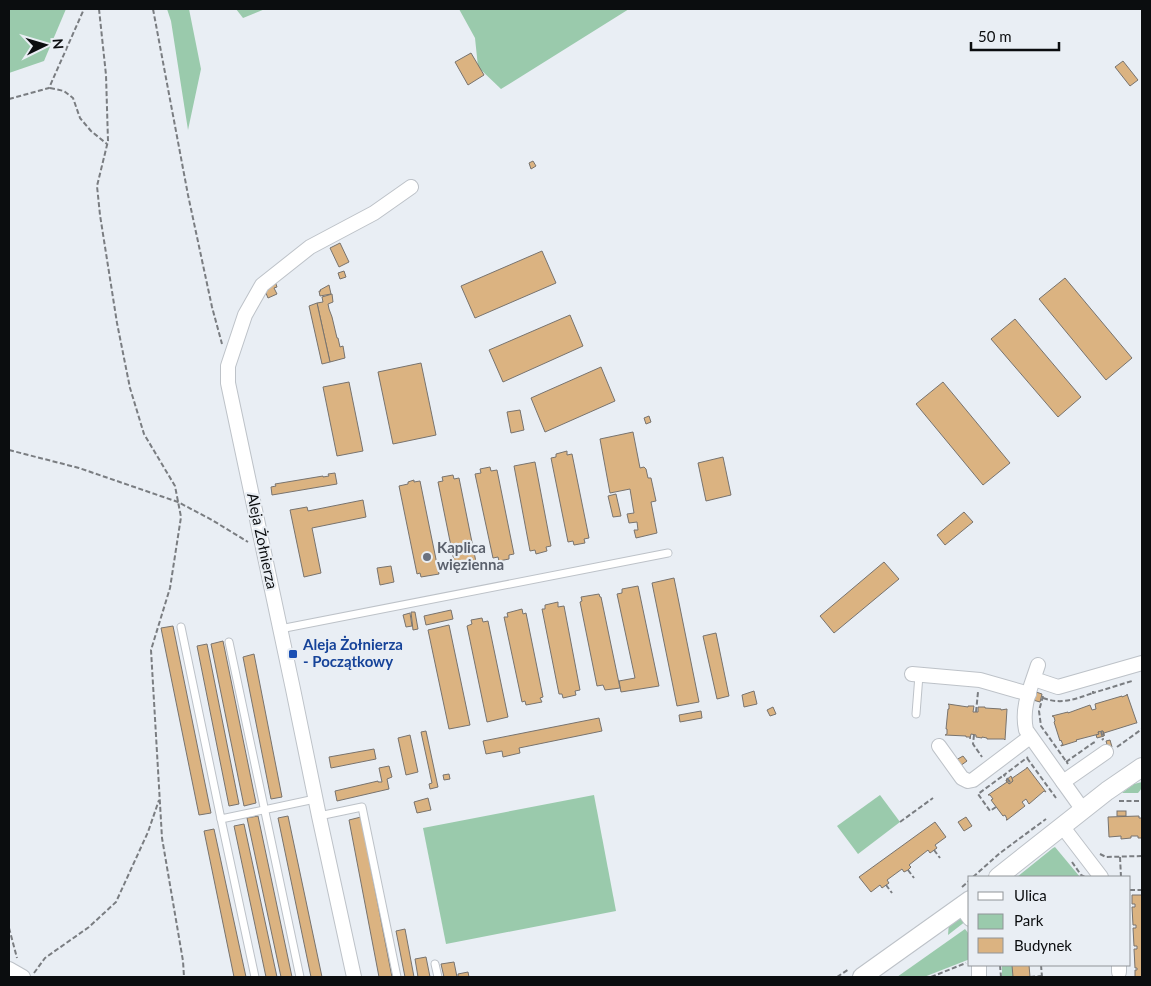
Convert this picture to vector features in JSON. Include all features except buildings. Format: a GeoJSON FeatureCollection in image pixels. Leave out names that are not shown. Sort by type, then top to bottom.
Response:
{"type":"FeatureCollection","features":[{"type":"Feature","properties":{"kind":"street","name":"Aleja Żołnierza"},"geometry":{"type":"LineString","coordinates":[[354,977],[228,383],[228,366],[245,315],[262,285],[310,247],[374,213],[411,187]]}},
{"type":"Feature","properties":{"kind":"street"},"geometry":{"type":"LineString","coordinates":[[1034,679],[1058,687],[1142,663]]}},
{"type":"Feature","properties":{"kind":"street"},"geometry":{"type":"LineString","coordinates":[[1038,665],[1024,710],[1026,730],[1030,737],[1069,778],[1084,810]]}},
{"type":"Feature","properties":{"kind":"street"},"geometry":{"type":"LineString","coordinates":[[916,675],[980,680],[1029,694]]}},
{"type":"Feature","properties":{"kind":"street"},"geometry":{"type":"LineString","coordinates":[[939,746],[962,778],[974,780],[1030,737]]}},
{"type":"Feature","properties":{"kind":"street"},"geometry":{"type":"LineString","coordinates":[[1069,778],[1111,750]]}},
{"type":"Feature","properties":{"kind":"street"},"geometry":{"type":"LineString","coordinates":[[999,876],[1117,784],[1142,767]]}},
{"type":"Feature","properties":{"kind":"street"},"geometry":{"type":"LineString","coordinates":[[1062,826],[1100,876]]}},
{"type":"Feature","properties":{"kind":"street"},"geometry":{"type":"LineString","coordinates":[[862,977],[967,908]]}},
{"type":"Feature","properties":{"kind":"lane"},"geometry":{"type":"LineString","coordinates":[[280,629],[668,553]]}},
{"type":"Feature","properties":{"kind":"lane"},"geometry":{"type":"LineString","coordinates":[[181,627],[255,977]]}},
{"type":"Feature","properties":{"kind":"lane"},"geometry":{"type":"LineString","coordinates":[[229,642],[300,977]]}},
{"type":"Feature","properties":{"kind":"lane"},"geometry":{"type":"LineString","coordinates":[[916,675],[916,714]]}},
{"type":"Feature","properties":{"kind":"lane"},"geometry":{"type":"LineString","coordinates":[[221,818],[315,799]]}},
{"type":"Feature","properties":{"kind":"lane"},"geometry":{"type":"LineString","coordinates":[[319,816],[362,807],[397,977]]}},
{"type":"Feature","properties":{"kind":"lane"},"geometry":{"type":"LineString","coordinates":[[435,964],[438,977]]}},
{"type":"Feature","properties":{"kind":"path"},"geometry":{"type":"LineString","coordinates":[[49,88],[84,9]]}},
{"type":"Feature","properties":{"kind":"path"},"geometry":{"type":"LineString","coordinates":[[99,9],[106,75],[107,144],[97,186],[117,323],[130,388],[144,434],[175,486],[181,517],[170,588],[151,650],[162,838],[183,961],[184,977]]}},
{"type":"Feature","properties":{"kind":"path"},"geometry":{"type":"LineString","coordinates":[[153,9],[188,195],[212,307],[228,366]]}},
{"type":"Feature","properties":{"kind":"path"},"geometry":{"type":"LineString","coordinates":[[9,98],[49,88],[64,91],[73,98],[80,118],[91,131],[107,144]]}},
{"type":"Feature","properties":{"kind":"path"},"geometry":{"type":"LineString","coordinates":[[9,450],[79,468],[178,502],[264,551]]}},
{"type":"Feature","properties":{"kind":"path"},"geometry":{"type":"LineString","coordinates":[[976,712],[980,680]]}},
{"type":"Feature","properties":{"kind":"path"},"geometry":{"type":"LineString","coordinates":[[1047,684],[1039,711],[1040,726],[1066,762],[1069,778]]}},
{"type":"Feature","properties":{"kind":"path"},"geometry":{"type":"LineString","coordinates":[[1042,698],[1055,702],[1065,702],[1094,693]]}},
{"type":"Feature","properties":{"kind":"path"},"geometry":{"type":"LineString","coordinates":[[1111,750],[1142,729]]}},
{"type":"Feature","properties":{"kind":"path"},"geometry":{"type":"LineString","coordinates":[[1066,762],[1093,743],[1103,739],[1101,731]]}},
{"type":"Feature","properties":{"kind":"path"},"geometry":{"type":"LineString","coordinates":[[974,735],[973,744],[1004,775],[978,794],[990,811],[996,807]]}},
{"type":"Feature","properties":{"kind":"path"},"geometry":{"type":"LineString","coordinates":[[1027,758],[1056,798]]}},
{"type":"Feature","properties":{"kind":"path"},"geometry":{"type":"LineString","coordinates":[[9,928],[21,975],[89,927],[116,902],[148,832],[160,798]]}},
{"type":"Feature","properties":{"kind":"path"},"geometry":{"type":"LineString","coordinates":[[900,822],[933,798]]}},
{"type":"Feature","properties":{"kind":"path"},"geometry":{"type":"LineString","coordinates":[[1119,801],[1142,801]]}},
{"type":"Feature","properties":{"kind":"path"},"geometry":{"type":"LineString","coordinates":[[934,850],[940,858]]}},
{"type":"Feature","properties":{"kind":"path"},"geometry":{"type":"LineString","coordinates":[[1096,853],[1106,857],[1142,856]]}},
{"type":"Feature","properties":{"kind":"path"},"geometry":{"type":"LineString","coordinates":[[1120,856],[1121,876]]}},
{"type":"Feature","properties":{"kind":"path"},"geometry":{"type":"LineString","coordinates":[[908,870],[914,878]]}},
{"type":"Feature","properties":{"kind":"path"},"geometry":{"type":"LineString","coordinates":[[886,885],[892,893]]}},
{"type":"Feature","properties":{"kind":"path"},"geometry":{"type":"LineString","coordinates":[[931,977],[968,966]]}},
{"type":"Feature","properties":{"kind":"path"},"geometry":{"type":"LineString","coordinates":[[1030,977],[1042,977]]}},
{"type":"Feature","properties":{"kind":"green space"},"geometry":{"type":"Polygon","coordinates":[[[9,9],[66,9],[44,61],[9,73],[9,9]]]}},
{"type":"Feature","properties":{"kind":"green space"},"geometry":{"type":"Polygon","coordinates":[[[167,9],[189,9],[201,69],[188,130],[171,21],[167,9]]]}},
{"type":"Feature","properties":{"kind":"green space"},"geometry":{"type":"Polygon","coordinates":[[[236,9],[265,9],[243,18],[236,9]]]}},
{"type":"Feature","properties":{"kind":"green space"},"geometry":{"type":"Polygon","coordinates":[[[459,9],[629,9],[501,89],[478,67],[475,38],[459,9]]]}},
{"type":"Feature","properties":{"kind":"green space"},"geometry":{"type":"Polygon","coordinates":[[[1142,782],[1142,788],[1138,793],[1122,793],[1134,784],[1142,782]]]}},
{"type":"Feature","properties":{"kind":"green space"},"geometry":{"type":"Polygon","coordinates":[[[594,795],[616,911],[446,944],[423,828],[594,795]]]}},
{"type":"Feature","properties":{"kind":"green space"},"geometry":{"type":"Polygon","coordinates":[[[880,795],[900,822],[858,854],[837,826],[880,795]]]}},
{"type":"Feature","properties":{"kind":"green space"},"geometry":{"type":"Polygon","coordinates":[[[1055,847],[1079,876],[1018,876],[1055,847]]]}},
{"type":"Feature","properties":{"kind":"green space"},"geometry":{"type":"Polygon","coordinates":[[[958,916],[966,921],[948,935],[949,922],[958,916]]]}},
{"type":"Feature","properties":{"kind":"green space"},"geometry":{"type":"Polygon","coordinates":[[[965,929],[968,933],[968,960],[924,977],[897,977],[965,929]]]}},
{"type":"Feature","properties":{"kind":"green space"},"geometry":{"type":"Polygon","coordinates":[[[1002,966],[1012,966],[1013,977],[1002,977],[1002,966]]]}},
{"type":"Feature","properties":{"kind":"place","name":"Kaplica więzienna"},"geometry":{"type":"Point","coordinates":[427,557]}},
{"type":"Feature","properties":{"kind":"place","name":"Aleja Żołnierza - Początkowy"},"geometry":{"type":"Point","coordinates":[293,654]}}]}
